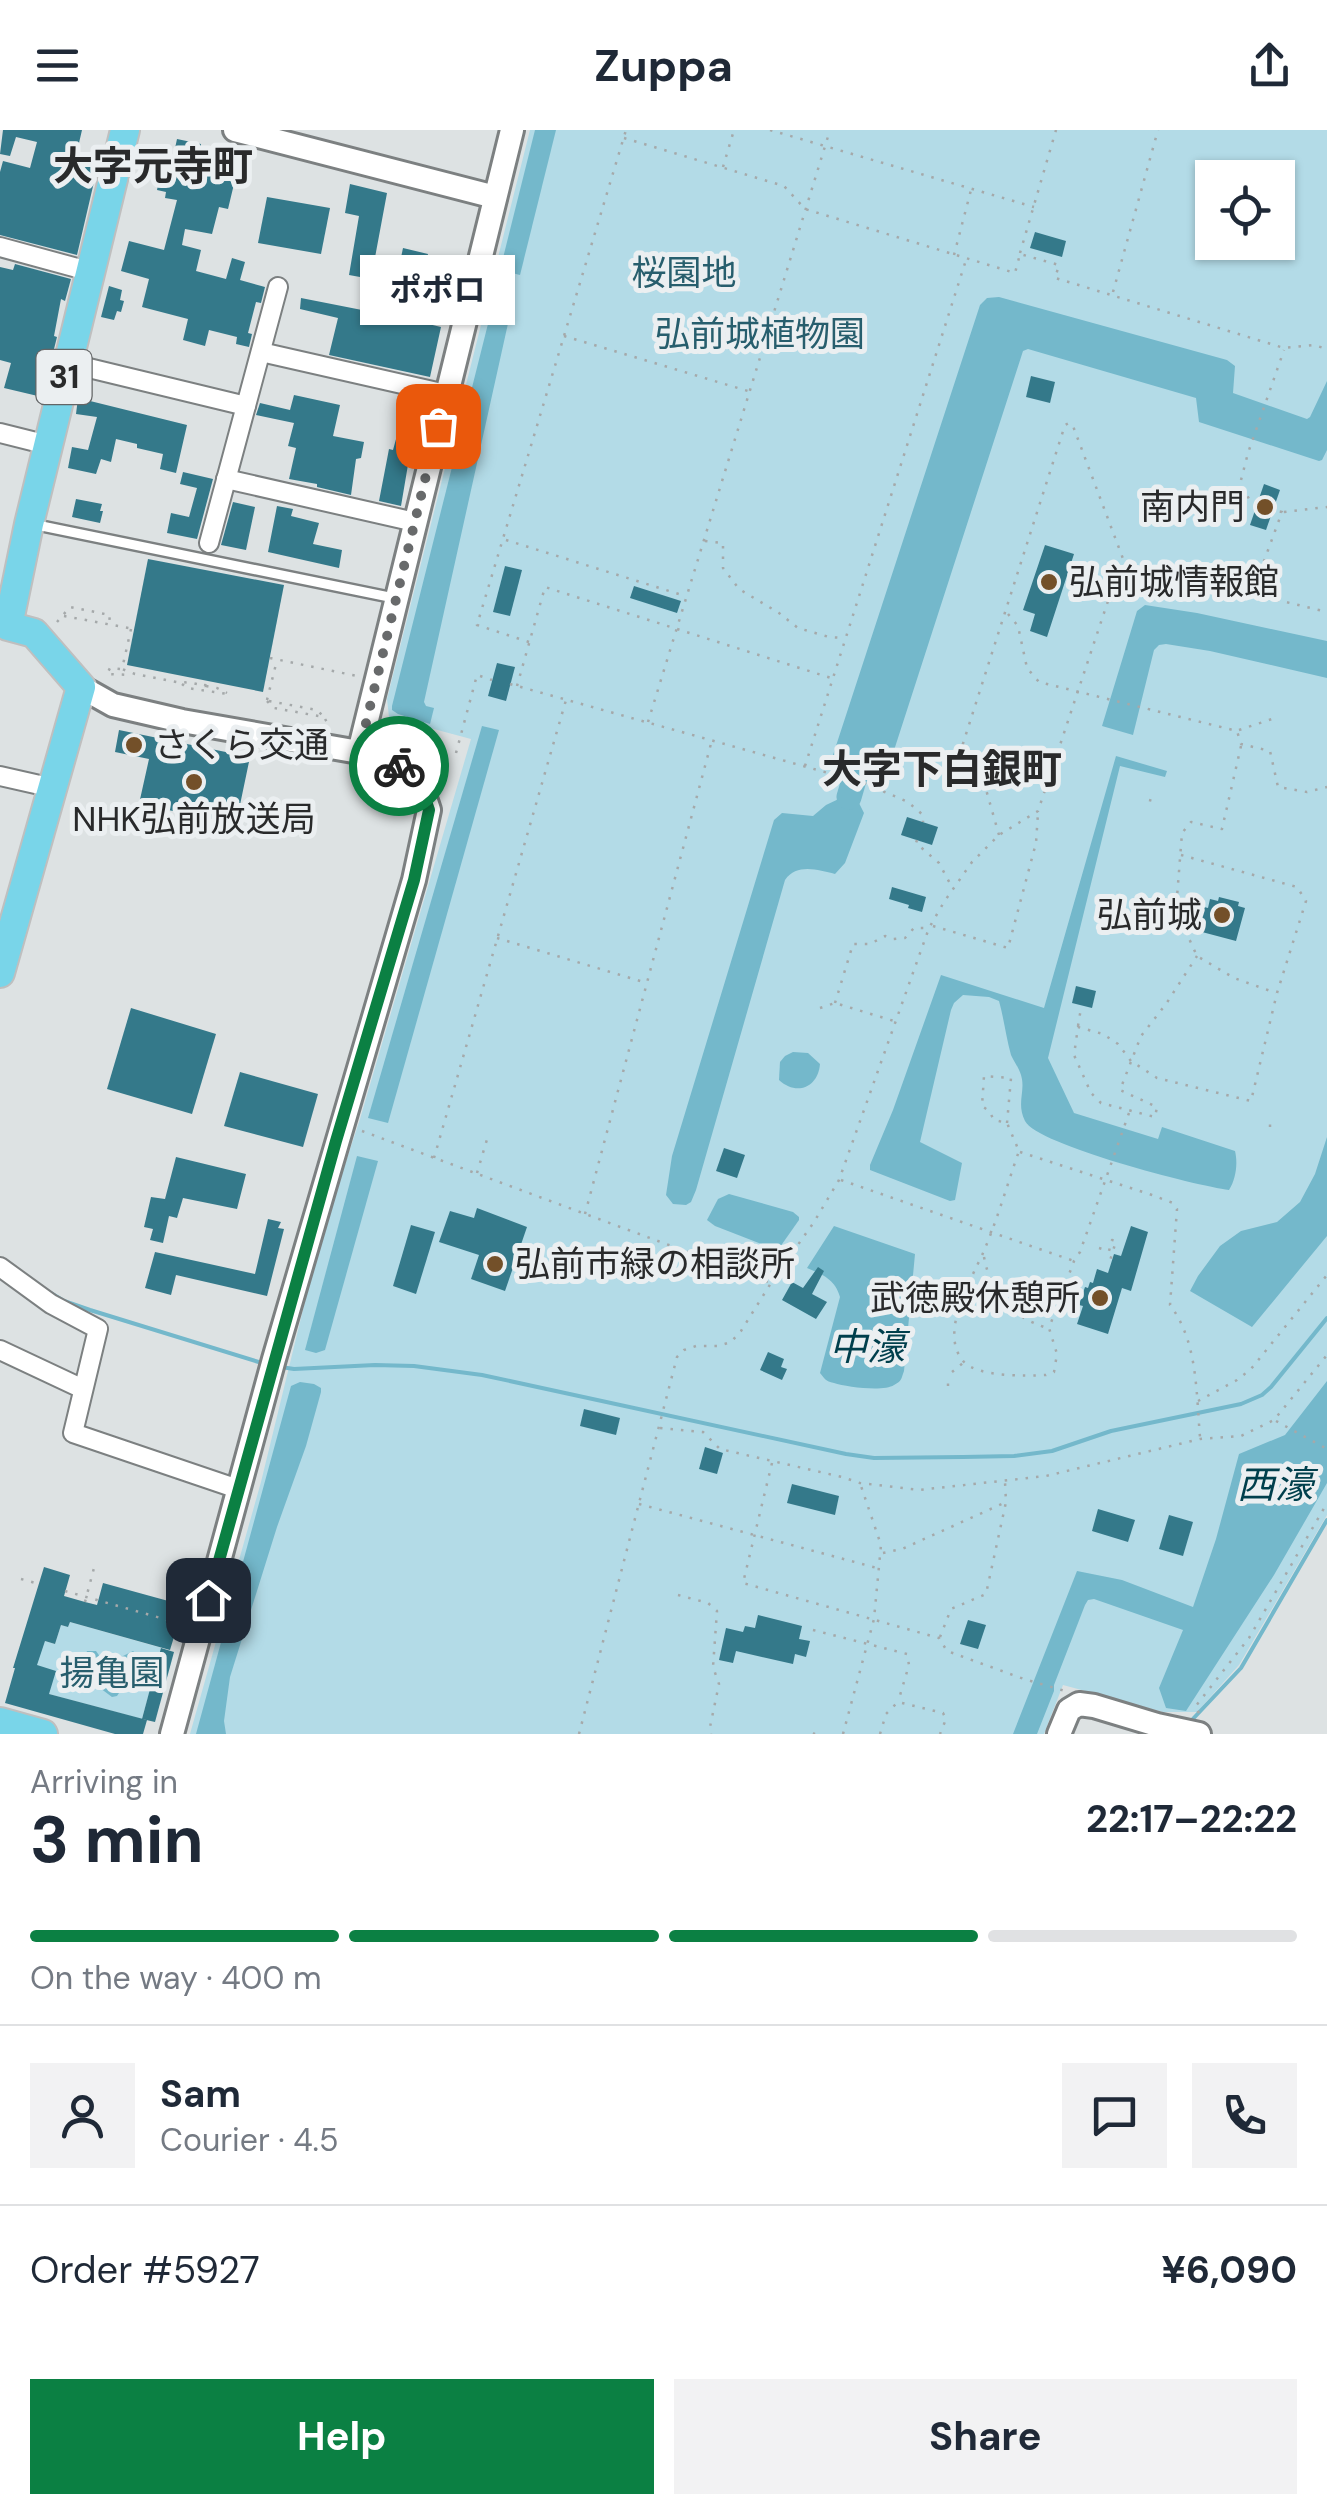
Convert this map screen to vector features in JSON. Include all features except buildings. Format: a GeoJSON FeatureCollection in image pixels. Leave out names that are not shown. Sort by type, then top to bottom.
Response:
{"type":"FeatureCollection","features":[{"type":"Feature","properties":{"kind":"main road","name":"31"},"geometry":{"type":"LineString","coordinates":[[81,687],[34,633],[4,624],[125,130]]}},
{"type":"Feature","properties":{"kind":"main road"},"geometry":{"type":"LineString","coordinates":[[0,972],[81,687]]}},
{"type":"Feature","properties":{"kind":"main road"},"geometry":{"type":"LineString","coordinates":[[5,1727],[43,1734]]}},
{"type":"Feature","properties":{"kind":"street"},"geometry":{"type":"LineString","coordinates":[[235,130],[496,192]]}},
{"type":"Feature","properties":{"kind":"street"},"geometry":{"type":"LineString","coordinates":[[290,130],[496,192]]}},
{"type":"Feature","properties":{"kind":"street"},"geometry":{"type":"LineString","coordinates":[[359,752],[512,130]]}},
{"type":"Feature","properties":{"kind":"street"},"geometry":{"type":"LineString","coordinates":[[0,248],[92,272]]}},
{"type":"Feature","properties":{"kind":"street"},"geometry":{"type":"LineString","coordinates":[[209,542],[278,286]]}},
{"type":"Feature","properties":{"kind":"street"},"geometry":{"type":"LineString","coordinates":[[261,352],[446,394]]}},
{"type":"Feature","properties":{"kind":"street"},"geometry":{"type":"LineString","coordinates":[[68,363],[246,406]]}},
{"type":"Feature","properties":{"kind":"street"},"geometry":{"type":"LineString","coordinates":[[0,433],[48,445]]}},
{"type":"Feature","properties":{"kind":"street"},"geometry":{"type":"LineString","coordinates":[[226,479],[415,522]]}},
{"type":"Feature","properties":{"kind":"street"},"geometry":{"type":"LineString","coordinates":[[81,687],[113,705],[359,752],[403,768],[422,790],[429,810],[414,880],[272,1365],[172,1734]]}},
{"type":"Feature","properties":{"kind":"street"},"geometry":{"type":"LineString","coordinates":[[0,776],[53,788]]}},
{"type":"Feature","properties":{"kind":"street"},"geometry":{"type":"LineString","coordinates":[[0,1267],[51,1304],[98,1329],[73,1433],[238,1489]]}},
{"type":"Feature","properties":{"kind":"street"},"geometry":{"type":"LineString","coordinates":[[0,1350],[83,1389]]}},
{"type":"Feature","properties":{"kind":"street"},"geometry":{"type":"LineString","coordinates":[[1059,1734],[1069,1710],[1080,1704],[1199,1734]]}},
{"type":"Feature","properties":{"kind":"lane"},"geometry":{"type":"LineString","coordinates":[[29,524],[397,598]]}},
{"type":"Feature","properties":{"kind":"path"},"geometry":{"type":"LineString","coordinates":[[530,642],[478,625],[626,130]]}},
{"type":"Feature","properties":{"kind":"path"},"geometry":{"type":"LineString","coordinates":[[723,168],[734,130]]}},
{"type":"Feature","properties":{"kind":"path"},"geometry":{"type":"LineString","coordinates":[[770,130],[1034,207]]}},
{"type":"Feature","properties":{"kind":"path"},"geometry":{"type":"LineString","coordinates":[[648,722],[830,130]]}},
{"type":"Feature","properties":{"kind":"path"},"geometry":{"type":"LineString","coordinates":[[624,138],[784,186],[805,209],[1014,272],[1056,130]]}},
{"type":"Feature","properties":{"kind":"path"},"geometry":{"type":"LineString","coordinates":[[1112,294],[1158,130]]}},
{"type":"Feature","properties":{"kind":"path"},"geometry":{"type":"LineString","coordinates":[[954,255],[972,189]]}},
{"type":"Feature","properties":{"kind":"path"},"geometry":{"type":"LineString","coordinates":[[1020,254],[1059,265],[1056,278],[1284,348],[1314,345],[1327,349]]}},
{"type":"Feature","properties":{"kind":"path"},"geometry":{"type":"LineString","coordinates":[[804,766],[966,259]]}},
{"type":"Feature","properties":{"kind":"path"},"geometry":{"type":"LineString","coordinates":[[564,336],[750,392]]}},
{"type":"Feature","properties":{"kind":"path"},"geometry":{"type":"LineString","coordinates":[[1257,504],[1251,502],[1240,484],[1284,348]]}},
{"type":"Feature","properties":{"kind":"path"},"geometry":{"type":"LineString","coordinates":[[998,835],[982,772],[960,756],[1065,425],[1074,426],[1126,565]]}},
{"type":"Feature","properties":{"kind":"path"},"geometry":{"type":"LineString","coordinates":[[1273,510],[1327,507]]}},
{"type":"Feature","properties":{"kind":"path"},"geometry":{"type":"LineString","coordinates":[[1253,592],[1282,512]]}},
{"type":"Feature","properties":{"kind":"path"},"geometry":{"type":"LineString","coordinates":[[504,539],[686,596]]}},
{"type":"Feature","properties":{"kind":"path"},"geometry":{"type":"LineString","coordinates":[[704,541],[723,543],[722,568],[739,589],[798,628],[846,638]]}},
{"type":"Feature","properties":{"kind":"path"},"geometry":{"type":"LineString","coordinates":[[835,1003],[853,944],[870,944],[885,936],[905,938],[914,928],[930,927],[1008,948],[1036,843],[1038,811],[1118,571],[1126,565],[1145,568],[1327,612]]}},
{"type":"Feature","properties":{"kind":"path"},"geometry":{"type":"LineString","coordinates":[[517,686],[545,588],[832,679]]}},
{"type":"Feature","properties":{"kind":"path"},"geometry":{"type":"LineString","coordinates":[[58,622],[70,608],[110,615],[108,624]]}},
{"type":"Feature","properties":{"kind":"path"},"geometry":{"type":"LineString","coordinates":[[1006,613],[1018,626],[1027,668],[1039,682],[1236,732],[1275,718]]}},
{"type":"Feature","properties":{"kind":"path"},"geometry":{"type":"LineString","coordinates":[[64,616],[132,629],[122,669]]}},
{"type":"Feature","properties":{"kind":"path"},"geometry":{"type":"LineString","coordinates":[[270,658],[366,678]]}},
{"type":"Feature","properties":{"kind":"path"},"geometry":{"type":"LineString","coordinates":[[277,660],[267,701],[317,710],[330,729]]}},
{"type":"Feature","properties":{"kind":"path"},"geometry":{"type":"LineString","coordinates":[[135,674],[107,674],[110,668],[122,669],[187,688],[228,694],[205,683],[181,684]]}},
{"type":"Feature","properties":{"kind":"path"},"geometry":{"type":"LineString","coordinates":[[456,753],[477,676],[492,680]]}},
{"type":"Feature","properties":{"kind":"path"},"geometry":{"type":"LineString","coordinates":[[510,684],[864,783],[908,802],[924,815],[922,822]]}},
{"type":"Feature","properties":{"kind":"path"},"geometry":{"type":"LineString","coordinates":[[434,1158],[566,700]]}},
{"type":"Feature","properties":{"kind":"path"},"geometry":{"type":"LineString","coordinates":[[1236,732],[1241,744],[1222,829],[1191,822],[1182,833],[1176,910],[1197,956],[1234,978],[1277,993]]}},
{"type":"Feature","properties":{"kind":"path"},"geometry":{"type":"LineString","coordinates":[[586,1214],[712,740]]}},
{"type":"Feature","properties":{"kind":"path"},"geometry":{"type":"LineString","coordinates":[[1241,744],[1270,751],[1278,787],[1306,792],[1327,787]]}},
{"type":"Feature","properties":{"kind":"path"},"geometry":{"type":"LineString","coordinates":[[1149,800],[1156,802]]}},
{"type":"Feature","properties":{"kind":"path"},"geometry":{"type":"LineString","coordinates":[[579,1734],[677,1357],[696,1346],[731,1342],[814,1222],[839,1180],[930,927],[972,862],[998,835],[1038,811]]}},
{"type":"Feature","properties":{"kind":"path"},"geometry":{"type":"LineString","coordinates":[[917,840],[938,862],[952,889]]}},
{"type":"Feature","properties":{"kind":"path"},"geometry":{"type":"LineString","coordinates":[[1078,1028],[1103,1034],[1118,1044],[1131,1061],[1157,1078],[1251,1101],[1277,993],[1306,901],[1297,887],[1181,855]]}},
{"type":"Feature","properties":{"kind":"path"},"geometry":{"type":"LineString","coordinates":[[497,938],[648,983]]}},
{"type":"Feature","properties":{"kind":"path"},"geometry":{"type":"LineString","coordinates":[[1081,1008],[1074,1055],[1094,1098],[1154,1117],[1158,1107],[1120,1090],[1141,1036],[1197,956]]}},
{"type":"Feature","properties":{"kind":"path"},"geometry":{"type":"LineString","coordinates":[[820,1008],[835,1003],[895,1022]]}},
{"type":"Feature","properties":{"kind":"path"},"geometry":{"type":"LineString","coordinates":[[1007,1123],[994,1120],[982,1106],[984,1076],[1011,1078],[1007,1123],[1019,1152],[983,1253],[958,1309],[956,1343],[964,1362],[983,1372],[1046,1375],[1054,1372],[1057,1354],[1048,1328],[1080,1252],[1129,1112]]}},
{"type":"Feature","properties":{"kind":"path"},"geometry":{"type":"LineString","coordinates":[[342,1124],[771,1282]]}},
{"type":"Feature","properties":{"kind":"path"},"geometry":{"type":"LineString","coordinates":[[477,1174],[488,1136]]}},
{"type":"Feature","properties":{"kind":"path"},"geometry":{"type":"LineString","coordinates":[[1019,1152],[1107,1179],[1173,1203],[1177,1209],[1170,1305],[1181,1320],[1192,1358],[1200,1439]]}},
{"type":"Feature","properties":{"kind":"path"},"geometry":{"type":"LineString","coordinates":[[839,1180],[1074,1261]]}},
{"type":"Feature","properties":{"kind":"path"},"geometry":{"type":"LineString","coordinates":[[1099,1248],[1109,1251],[1112,1240],[1116,1242],[1109,1264]]}},
{"type":"Feature","properties":{"kind":"path"},"geometry":{"type":"LineString","coordinates":[[983,1253],[987,1272],[1010,1311],[1048,1328]]}},
{"type":"Feature","properties":{"kind":"path"},"geometry":{"type":"LineString","coordinates":[[1198,1404],[1252,1368],[1327,1276]]}},
{"type":"Feature","properties":{"kind":"path"},"geometry":{"type":"LineString","coordinates":[[659,1428],[703,1432],[720,1448],[860,1483],[919,1490],[1005,1481],[1046,1476],[1200,1439],[1241,1436],[1274,1420],[1327,1355]]}},
{"type":"Feature","properties":{"kind":"path"},"geometry":{"type":"LineString","coordinates":[[952,1372],[964,1362]]}},
{"type":"Feature","properties":{"kind":"path"},"geometry":{"type":"LineString","coordinates":[[948,1379],[948,1386]]}},
{"type":"Feature","properties":{"kind":"path"},"geometry":{"type":"LineString","coordinates":[[1274,1420],[1327,1449]]}},
{"type":"Feature","properties":{"kind":"path"},"geometry":{"type":"LineString","coordinates":[[773,1461],[743,1583],[939,1638],[947,1651],[1065,1691]]}},
{"type":"Feature","properties":{"kind":"path"},"geometry":{"type":"LineString","coordinates":[[939,1638],[952,1608],[986,1594],[1006,1502],[1005,1481]]}},
{"type":"Feature","properties":{"kind":"path"},"geometry":{"type":"LineString","coordinates":[[843,1734],[874,1620],[880,1554],[877,1532],[860,1483]]}},
{"type":"Feature","properties":{"kind":"path"},"geometry":{"type":"LineString","coordinates":[[880,1554],[902,1550],[1006,1502]]}},
{"type":"Feature","properties":{"kind":"path"},"geometry":{"type":"LineString","coordinates":[[1196,1708],[1249,1638],[1327,1502]]}},
{"type":"Feature","properties":{"kind":"path"},"geometry":{"type":"LineString","coordinates":[[639,1504],[879,1568]]}},
{"type":"Feature","properties":{"kind":"path"},"geometry":{"type":"LineString","coordinates":[[86,1600],[94,1568]]}},
{"type":"Feature","properties":{"kind":"path"},"geometry":{"type":"LineString","coordinates":[[21,1578],[39,1584]]}},
{"type":"Feature","properties":{"kind":"path"},"geometry":{"type":"LineString","coordinates":[[65,1591],[188,1626]]}},
{"type":"Feature","properties":{"kind":"path"},"geometry":{"type":"LineString","coordinates":[[678,1596],[708,1603],[717,1611],[713,1666],[718,1684],[711,1734]]}},
{"type":"Feature","properties":{"kind":"path"},"geometry":{"type":"LineString","coordinates":[[813,1630],[907,1654],[908,1665],[898,1702],[886,1714],[880,1734]]}},
{"type":"Feature","properties":{"kind":"path"},"geometry":{"type":"LineString","coordinates":[[898,1702],[943,1713],[946,1719],[940,1734]]}},
{"type":"Feature","properties":{"kind":"green space"},"geometry":{"type":"Polygon","coordinates":[[[530,130],[1327,130],[1327,1515],[1239,1665],[1197,1712],[1163,1712],[1063,1685],[1044,1734],[190,1734],[261,1482],[320,1240],[360,1119],[471,739],[389,717],[387,699],[530,130]]]}},
{"type":"Feature","properties":{"kind":"green space","name":"揚亀園"},"geometry":{"type":"Polygon","coordinates":[[[70,1622],[162,1648],[142,1719],[45,1693],[31,1664],[45,1641],[55,1644],[61,1625],[68,1627],[70,1622]]]}},
{"type":"Feature","properties":{"kind":"water"},"geometry":{"type":"Polygon","coordinates":[[[535,130],[556,130],[520,275],[500,270],[535,130]]]}},
{"type":"Feature","properties":{"kind":"water"},"geometry":{"type":"Polygon","coordinates":[[[495,296],[513,301],[424,702],[434,708],[430,724],[398,714],[392,706],[495,296]]]}},
{"type":"Feature","properties":{"kind":"water"},"geometry":{"type":"Polygon","coordinates":[[[999,297],[1227,360],[1235,366],[1233,393],[1307,419],[1327,381],[1327,450],[1319,461],[1199,422],[1196,398],[1028,349],[1023,351],[887,772],[862,768],[859,774],[848,771],[846,762],[833,755],[980,305],[987,298],[999,297]]]}},
{"type":"Feature","properties":{"kind":"water"},"geometry":{"type":"Polygon","coordinates":[[[1145,605],[1327,641],[1327,678],[1210,651],[1159,645],[1154,650],[1133,735],[1102,726],[1137,611],[1145,605]]]}},
{"type":"Feature","properties":{"kind":"water"},"geometry":{"type":"Polygon","coordinates":[[[482,726],[499,730],[388,1123],[368,1118],[482,726]]]}},
{"type":"Feature","properties":{"kind":"water"},"geometry":{"type":"Polygon","coordinates":[[[1116,756],[1167,771],[1165,777],[1120,766],[1048,1058],[1074,1113],[1158,1139],[1162,1127],[1235,1151],[1236,1171],[1229,1190],[1120,1163],[1036,1131],[1022,1115],[1022,1081],[1011,1055],[999,1001],[963,995],[951,1010],[920,1142],[962,1163],[955,1200],[870,1170],[941,975],[1044,1008],[1116,756]]]}},
{"type":"Feature","properties":{"kind":"water"},"geometry":{"type":"Polygon","coordinates":[[[845,796],[858,801],[864,813],[845,863],[835,874],[802,870],[785,880],[696,1190],[691,1202],[673,1204],[666,1195],[672,1156],[774,820],[782,813],[813,816],[845,796]]]}},
{"type":"Feature","properties":{"kind":"water"},"geometry":{"type":"Polygon","coordinates":[[[793,1052],[808,1053],[820,1064],[815,1079],[805,1087],[792,1088],[779,1080],[780,1062],[793,1052]]]}},
{"type":"Feature","properties":{"kind":"water"},"geometry":{"type":"Polygon","coordinates":[[[1327,1137],[1327,1236],[1252,1327],[1190,1291],[1220,1246],[1241,1231],[1277,1222],[1300,1202],[1315,1174],[1327,1137]]]}},
{"type":"Feature","properties":{"kind":"water"},"geometry":{"type":"Polygon","coordinates":[[[357,1156],[378,1161],[325,1350],[316,1353],[305,1350],[357,1156]]]}},
{"type":"Feature","properties":{"kind":"water","name":"中濠"},"geometry":{"type":"Polygon","coordinates":[[[729,1194],[793,1212],[799,1220],[780,1247],[772,1248],[707,1220],[718,1199],[729,1194]]]}},
{"type":"Feature","properties":{"kind":"water","name":"中濠"},"geometry":{"type":"Polygon","coordinates":[[[834,1226],[915,1254],[904,1371],[900,1381],[889,1387],[840,1385],[827,1381],[820,1373],[840,1297],[832,1282],[807,1268],[834,1226]]]}},
{"type":"Feature","properties":{"kind":"water","name":"西濠"},"geometry":{"type":"Polygon","coordinates":[[[1327,1381],[1327,1483],[1274,1575],[1186,1711],[1166,1708],[1159,1688],[1183,1630],[1094,1599],[1085,1605],[1037,1734],[1013,1734],[1077,1571],[1122,1580],[1193,1607],[1239,1454],[1285,1435],[1327,1381]]]}},
{"type":"Feature","properties":{"kind":"water"},"geometry":{"type":"Polygon","coordinates":[[[300,1382],[314,1384],[321,1392],[230,1677],[226,1734],[196,1734],[291,1386],[300,1382]]]}},
{"type":"Feature","properties":{"kind":"water"},"geometry":{"type":"Polygon","coordinates":[[[87,1651],[96,1651],[109,1663],[133,1651],[142,1659],[140,1664],[121,1672],[115,1681],[119,1693],[112,1697],[100,1688],[81,1685],[77,1666],[87,1651]]]}},
{"type":"Feature","properties":{"kind":"waterway"},"geometry":{"type":"LineString","coordinates":[[849,797],[856,773]]}},
{"type":"Feature","properties":{"kind":"waterway"},"geometry":{"type":"LineString","coordinates":[[44,1289],[90,1310],[262,1363]]}},
{"type":"Feature","properties":{"kind":"waterway"},"geometry":{"type":"LineString","coordinates":[[281,1367],[414,1366],[482,1375],[874,1458],[1014,1456],[1052,1451],[1111,1431],[1241,1404],[1262,1395],[1327,1318]]}},
{"type":"Feature","properties":{"kind":"waterway"},"geometry":{"type":"LineString","coordinates":[[1190,1722],[1241,1668],[1327,1520]]}},
{"type":"Feature","properties":{"kind":"way so far"},"geometry":{"type":"LineString","coordinates":[[399,766],[359,752],[438,426]]}},
{"type":"Feature","properties":{"kind":"place","name":"ポポロ"},"geometry":{"type":"Point","coordinates":[438,426]}},
{"type":"Feature","properties":{"kind":"place","name":"南内門"},"geometry":{"type":"Point","coordinates":[1265,507]}},
{"type":"Feature","properties":{"kind":"place","name":"弘前城情報館"},"geometry":{"type":"Point","coordinates":[1049,582]}},
{"type":"Feature","properties":{"kind":"place","name":"さくら交通"},"geometry":{"type":"Point","coordinates":[134,745]}},
{"type":"Feature","properties":{"kind":"place","name":"NHK弘前放送局"},"geometry":{"type":"Point","coordinates":[194,782]}},
{"type":"Feature","properties":{"kind":"place","name":"弘前城"},"geometry":{"type":"Point","coordinates":[1222,915]}},
{"type":"Feature","properties":{"kind":"place","name":"弘前市緑の相談所"},"geometry":{"type":"Point","coordinates":[495,1264]}},
{"type":"Feature","properties":{"kind":"place","name":"武徳殿休憩所"},"geometry":{"type":"Point","coordinates":[1100,1298]}},
{"type":"Feature","properties":{"kind":"district","name":"大字元寺町"},"geometry":{"type":"Point","coordinates":[153,166]}},
{"type":"Feature","properties":{"kind":"district","name":"大字下白銀町"},"geometry":{"type":"Point","coordinates":[942,769]}},
{"type":"Feature","properties":{"kind":"route"},"geometry":{"type":"LineString","coordinates":[[208,1600],[336,1141],[414,880],[429,810],[422,790],[399,766]]}},
{"type":"Feature","properties":{"kind":"park label","name":"桜園地"},"geometry":{"type":"Point","coordinates":[684,273]}},
{"type":"Feature","properties":{"kind":"park label","name":"弘前城植物園"},"geometry":{"type":"Point","coordinates":[760,334]}}]}
